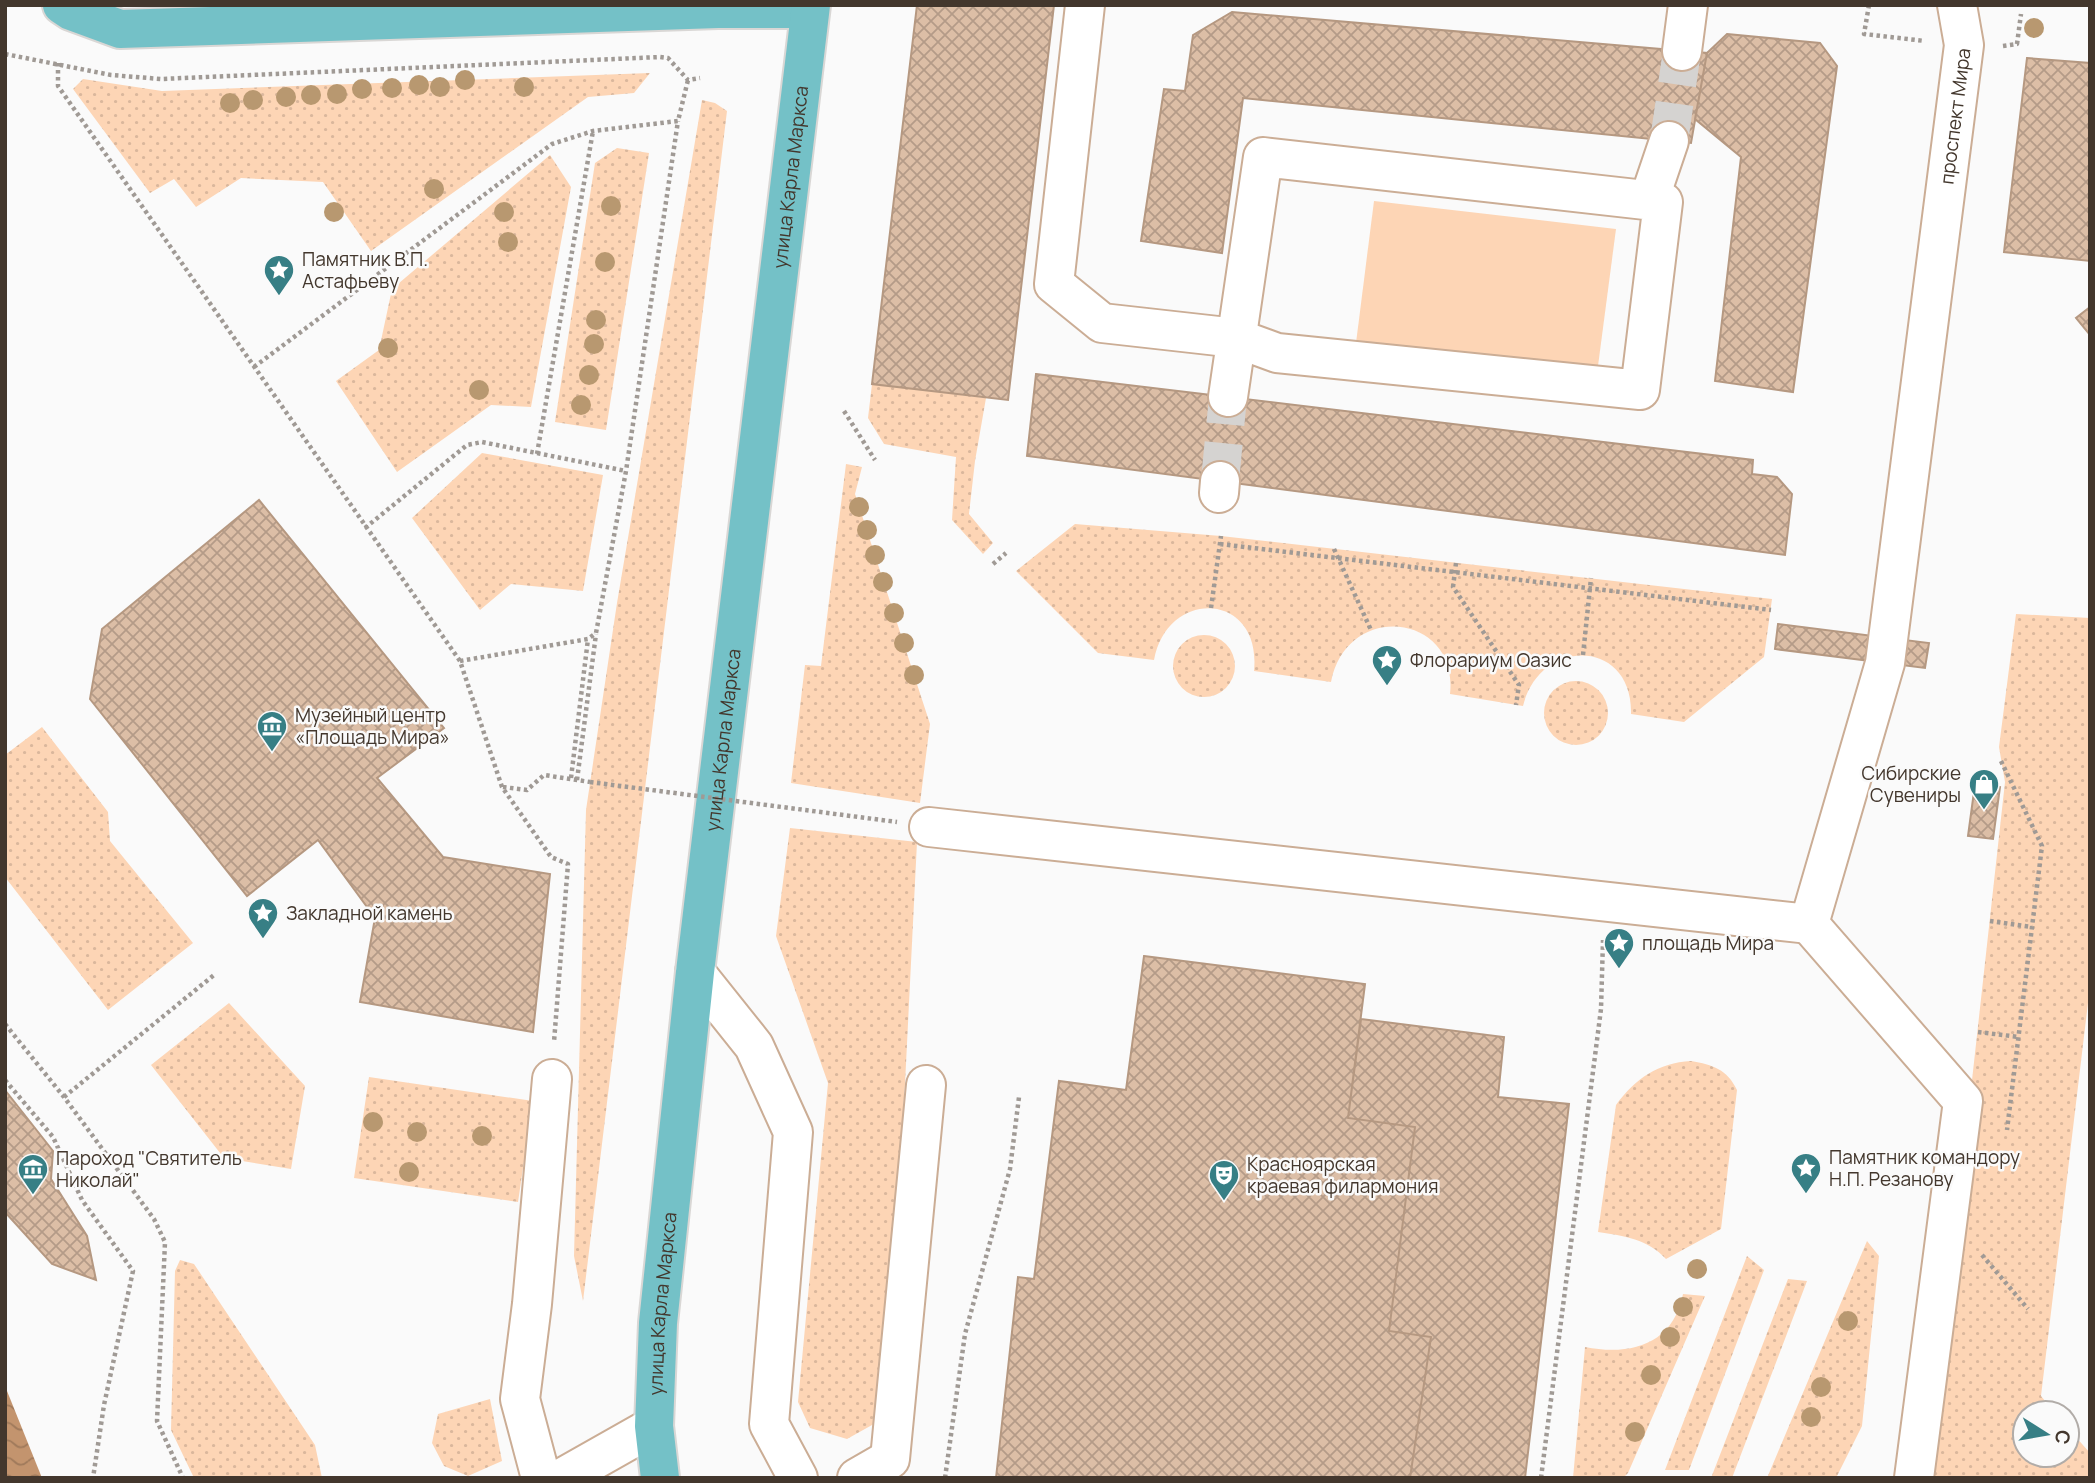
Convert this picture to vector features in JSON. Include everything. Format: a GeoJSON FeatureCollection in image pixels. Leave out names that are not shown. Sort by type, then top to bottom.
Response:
{"type":"FeatureCollection","features":[{"type":"Feature","properties":{"kind":"main road"},"geometry":{"type":"LineString","coordinates":[[62,5],[71,11],[120,29],[810,7]]}},
{"type":"Feature","properties":{"kind":"main road","name":"улица Карла Маркса"},"geometry":{"type":"LineString","coordinates":[[660,1478],[654,1426],[658,1323],[695,972],[810,7]]}},
{"type":"Feature","properties":{"kind":"street"},"geometry":{"type":"LineString","coordinates":[[1085,5],[1054,284],[1102,323],[1236,338],[1277,353],[1640,390],[1663,202],[1263,157],[1236,338],[1228,397]]}},
{"type":"Feature","properties":{"kind":"street"},"geometry":{"type":"LineString","coordinates":[[1682,51],[1688,5]]}},
{"type":"Feature","properties":{"kind":"street","name":"проспект Мира"},"geometry":{"type":"LineString","coordinates":[[1809,924],[1885,663],[1964,45],[1957,5]]}},
{"type":"Feature","properties":{"kind":"street"},"geometry":{"type":"LineString","coordinates":[[1649,200],[1668,141]]}},
{"type":"Feature","properties":{"kind":"street"},"geometry":{"type":"LineString","coordinates":[[913,824],[1809,924],[1963,1101],[1914,1478]]}},
{"type":"Feature","properties":{"kind":"street"},"geometry":{"type":"LineString","coordinates":[[695,972],[754,1046],[793,1132],[769,1424],[798,1478]]}},
{"type":"Feature","properties":{"kind":"street"},"geometry":{"type":"LineString","coordinates":[[541,1478],[520,1399],[552,1079]]}},
{"type":"Feature","properties":{"kind":"street"},"geometry":{"type":"LineString","coordinates":[[857,1478],[890,1460],[926,1086]]}},
{"type":"Feature","properties":{"kind":"street"},"geometry":{"type":"LineString","coordinates":[[562,1478],[654,1426]]}},
{"type":"Feature","properties":{"kind":"path"},"geometry":{"type":"LineString","coordinates":[[1869,5],[1864,34],[1927,41]]}},
{"type":"Feature","properties":{"kind":"path"},"geometry":{"type":"LineString","coordinates":[[1998,47],[2017,44],[2021,14]]}},
{"type":"Feature","properties":{"kind":"path"},"geometry":{"type":"LineString","coordinates":[[5,54],[111,75],[161,79],[660,57],[667,58],[688,80]]}},
{"type":"Feature","properties":{"kind":"path"},"geometry":{"type":"LineString","coordinates":[[58,63],[58,86],[460,661],[502,787],[551,857],[568,864],[552,1079]]}},
{"type":"Feature","properties":{"kind":"path"},"geometry":{"type":"LineString","coordinates":[[688,80],[700,78]]}},
{"type":"Feature","properties":{"kind":"path"},"geometry":{"type":"LineString","coordinates":[[574,779],[596,633],[626,471],[678,121],[688,80]]}},
{"type":"Feature","properties":{"kind":"path"},"geometry":{"type":"LineString","coordinates":[[254,367],[552,144],[593,131],[678,121]]}},
{"type":"Feature","properties":{"kind":"path"},"geometry":{"type":"LineString","coordinates":[[537,454],[593,131]]}},
{"type":"Feature","properties":{"kind":"path"},"geometry":{"type":"LineString","coordinates":[[844,411],[875,460]]}},
{"type":"Feature","properties":{"kind":"path"},"geometry":{"type":"LineString","coordinates":[[365,528],[467,445],[482,442],[626,471]]}},
{"type":"Feature","properties":{"kind":"path"},"geometry":{"type":"LineString","coordinates":[[1211,608],[1221,536]]}},
{"type":"Feature","properties":{"kind":"path"},"geometry":{"type":"LineString","coordinates":[[1220,544],[1771,610]]}},
{"type":"Feature","properties":{"kind":"path"},"geometry":{"type":"LineString","coordinates":[[1334,549],[1371,631]]}},
{"type":"Feature","properties":{"kind":"path"},"geometry":{"type":"LineString","coordinates":[[993,564],[1006,553]]}},
{"type":"Feature","properties":{"kind":"path"},"geometry":{"type":"LineString","coordinates":[[1456,563],[1453,587],[1519,685],[1516,705]]}},
{"type":"Feature","properties":{"kind":"path"},"geometry":{"type":"LineString","coordinates":[[1583,655],[1591,578]]}},
{"type":"Feature","properties":{"kind":"path"},"geometry":{"type":"LineString","coordinates":[[460,661],[589,639],[596,633]]}},
{"type":"Feature","properties":{"kind":"path"},"geometry":{"type":"LineString","coordinates":[[574,779],[589,639]]}},
{"type":"Feature","properties":{"kind":"path"},"geometry":{"type":"LineString","coordinates":[[2001,761],[2042,846],[2007,1129]]}},
{"type":"Feature","properties":{"kind":"path"},"geometry":{"type":"LineString","coordinates":[[502,787],[527,790],[544,775],[913,824]]}},
{"type":"Feature","properties":{"kind":"path"},"geometry":{"type":"LineString","coordinates":[[1542,1478],[1601,1009],[1605,903]]}},
{"type":"Feature","properties":{"kind":"path"},"geometry":{"type":"LineString","coordinates":[[1990,921],[2032,927]]}},
{"type":"Feature","properties":{"kind":"path"},"geometry":{"type":"LineString","coordinates":[[64,1097],[214,975]]}},
{"type":"Feature","properties":{"kind":"path"},"geometry":{"type":"LineString","coordinates":[[5,1024],[64,1097],[154,1219],[165,1242],[157,1421],[183,1478]]}},
{"type":"Feature","properties":{"kind":"path"},"geometry":{"type":"LineString","coordinates":[[1978,1032],[2018,1037]]}},
{"type":"Feature","properties":{"kind":"path"},"geometry":{"type":"LineString","coordinates":[[5,1080],[53,1137],[82,1200],[133,1271],[104,1405],[93,1478]]}},
{"type":"Feature","properties":{"kind":"path"},"geometry":{"type":"LineString","coordinates":[[945,1478],[965,1334],[1010,1169],[1019,1097]]}},
{"type":"Feature","properties":{"kind":"path"},"geometry":{"type":"LineString","coordinates":[[1976,1249],[2028,1309]]}},
{"type":"Feature","properties":{"kind":"shaded area"},"geometry":{"type":"Polygon","coordinates":[[[650,73],[634,93],[588,97],[371,251],[323,182],[241,178],[196,207],[174,179],[150,193],[73,89],[83,79],[162,91],[650,73]]]}},
{"type":"Feature","properties":{"kind":"shaded area"},"geometry":{"type":"Polygon","coordinates":[[[702,100],[715,103],[727,111],[583,1301],[574,1256],[586,810],[617,603],[702,100]]]}},
{"type":"Feature","properties":{"kind":"shaded area"},"geometry":{"type":"Polygon","coordinates":[[[617,148],[649,153],[606,430],[555,422],[595,163],[617,148]]]}},
{"type":"Feature","properties":{"kind":"shaded area"},"geometry":{"type":"Polygon","coordinates":[[[550,155],[571,187],[531,407],[491,405],[397,472],[336,381],[379,350],[392,289],[550,155]]]}},
{"type":"Feature","properties":{"kind":"shaded area"},"geometry":{"type":"Polygon","coordinates":[[[1374,201],[1616,229],[1598,366],[1356,343],[1374,201]]]}},
{"type":"Feature","properties":{"kind":"shaded area"},"geometry":{"type":"Polygon","coordinates":[[[872,384],[986,398],[969,514],[993,543],[983,554],[952,520],[956,457],[884,444],[868,418],[872,384]]]}},
{"type":"Feature","properties":{"kind":"shaded area"},"geometry":{"type":"Polygon","coordinates":[[[482,453],[603,475],[583,591],[511,584],[480,610],[412,518],[482,453]]]}},
{"type":"Feature","properties":{"kind":"shaded area"},"geometry":{"type":"Polygon","coordinates":[[[846,464],[862,467],[855,494],[930,724],[920,803],[791,783],[805,665],[821,666],[846,464]]]}},
{"type":"Feature","properties":{"kind":"shaded area"},"geometry":{"type":"Polygon","coordinates":[[[1075,524],[1221,536],[1772,599],[1764,657],[1684,722],[1631,714],[1628,689],[1617,671],[1602,660],[1584,656],[1565,658],[1547,667],[1533,683],[1523,706],[1450,694],[1448,667],[1437,646],[1421,633],[1400,627],[1378,628],[1358,638],[1341,656],[1331,682],[1254,671],[1253,645],[1244,626],[1230,614],[1212,608],[1194,611],[1177,620],[1163,636],[1154,660],[1098,653],[1016,571],[1075,524]]]}},
{"type":"Feature","properties":{"kind":"shaded area"},"geometry":{"type":"Polygon","coordinates":[[[2016,614],[2090,618],[2090,986],[2041,1396],[2043,1399],[2011,1399],[2011,1469],[2081,1469],[2081,1443],[2090,1453],[2090,1478],[1928,1478],[2005,782],[1999,747],[2016,614]]]}},
{"type":"Feature","properties":{"kind":"shaded area"},"geometry":{"type":"Polygon","coordinates":[[[1198,635],[1210,635],[1226,644],[1233,654],[1233,678],[1226,688],[1210,697],[1198,697],[1187,692],[1178,683],[1173,672],[1173,660],[1178,649],[1187,640],[1198,635]]]}},
{"type":"Feature","properties":{"kind":"shaded area"},"geometry":{"type":"Polygon","coordinates":[[[1576,681],[1594,687],[1602,695],[1608,713],[1602,731],[1594,739],[1576,745],[1558,739],[1550,731],[1544,713],[1550,695],[1558,687],[1576,681]]]}},
{"type":"Feature","properties":{"kind":"shaded area"},"geometry":{"type":"Polygon","coordinates":[[[42,727],[108,812],[110,841],[193,943],[108,1010],[5,877],[5,755],[42,727]]]}},
{"type":"Feature","properties":{"kind":"shaded area"},"geometry":{"type":"Polygon","coordinates":[[[790,828],[917,842],[905,1084],[881,1420],[847,1439],[810,1428],[798,1402],[828,1083],[776,936],[790,828]]]}},
{"type":"Feature","properties":{"kind":"shaded area"},"geometry":{"type":"Polygon","coordinates":[[[229,1003],[305,1086],[291,1169],[224,1158],[151,1065],[229,1003]]]}},
{"type":"Feature","properties":{"kind":"shaded area"},"geometry":{"type":"Polygon","coordinates":[[[1691,1061],[1718,1069],[1729,1077],[1737,1090],[1721,1229],[1666,1259],[1643,1243],[1598,1232],[1616,1105],[1632,1087],[1649,1074],[1668,1065],[1691,1061]]]}},
{"type":"Feature","properties":{"kind":"shaded area"},"geometry":{"type":"Polygon","coordinates":[[[369,1077],[533,1101],[518,1202],[354,1178],[369,1077]]]}},
{"type":"Feature","properties":{"kind":"shaded area"},"geometry":{"type":"Polygon","coordinates":[[[1867,1241],[1879,1256],[1862,1426],[1836,1478],[1767,1478],[1867,1241]]]}},
{"type":"Feature","properties":{"kind":"shaded area"},"geometry":{"type":"Polygon","coordinates":[[[1747,1256],[1764,1270],[1689,1470],[1665,1470],[1747,1256]]]}},
{"type":"Feature","properties":{"kind":"shaded area"},"geometry":{"type":"Polygon","coordinates":[[[180,1260],[194,1264],[315,1445],[322,1478],[194,1478],[171,1430],[175,1271],[180,1260]]]}},
{"type":"Feature","properties":{"kind":"shaded area"},"geometry":{"type":"Polygon","coordinates":[[[1788,1279],[1807,1281],[1732,1478],[1711,1478],[1788,1279]]]}},
{"type":"Feature","properties":{"kind":"shaded area"},"geometry":{"type":"Polygon","coordinates":[[[1683,1294],[1705,1296],[1628,1473],[1623,1478],[1573,1478],[1585,1347],[1618,1350],[1647,1343],[1670,1325],[1683,1294]]]}},
{"type":"Feature","properties":{"kind":"shaded area"},"geometry":{"type":"Polygon","coordinates":[[[490,1399],[502,1461],[468,1476],[444,1466],[432,1443],[438,1414],[490,1399]]]}},
{"type":"Feature","properties":{"kind":"water"},"geometry":{"type":"Polygon","coordinates":[[[5,1386],[42,1478],[5,1478],[5,1386]]]}},
{"type":"Feature","properties":{"kind":"building"},"geometry":{"type":"Polygon","coordinates":[[[917,5],[1054,5],[1008,400],[872,384],[917,5]]]}},
{"type":"Feature","properties":{"kind":"building"},"geometry":{"type":"Polygon","coordinates":[[[1232,12],[1707,53],[1691,143],[1243,98],[1222,253],[1141,241],[1164,89],[1185,91],[1193,35],[1232,12]]]}},
{"type":"Feature","properties":{"kind":"building"},"geometry":{"type":"Polygon","coordinates":[[[1727,34],[1820,43],[1837,66],[1793,392],[1715,381],[1741,157],[1695,119],[1707,53],[1727,34]]]}},
{"type":"Feature","properties":{"kind":"building"},"geometry":{"type":"Polygon","coordinates":[[[2027,58],[2090,63],[2090,261],[2004,252],[2027,58]]]}},
{"type":"Feature","properties":{"kind":"building"},"geometry":{"type":"Polygon","coordinates":[[[2090,307],[2090,335],[2076,318],[2090,307]]]}},
{"type":"Feature","properties":{"kind":"building"},"geometry":{"type":"Polygon","coordinates":[[[1036,374],[1753,460],[1752,474],[1777,477],[1792,494],[1785,555],[1027,456],[1036,374]]]}},
{"type":"Feature","properties":{"kind":"building","name":"Музейный центр «Площадь Мира»"},"geometry":{"type":"Polygon","coordinates":[[[259,500],[444,728],[377,778],[443,857],[550,874],[533,1032],[360,1002],[375,918],[318,840],[247,896],[90,699],[102,629],[259,500]]]}},
{"type":"Feature","properties":{"kind":"building"},"geometry":{"type":"Polygon","coordinates":[[[1778,624],[1929,643],[1925,668],[1775,649],[1778,624]]]}},
{"type":"Feature","properties":{"kind":"building","name":"Сибирские Сувениры"},"geometry":{"type":"Polygon","coordinates":[[[1975,784],[2000,787],[1993,839],[1968,836],[1975,784]]]}},
{"type":"Feature","properties":{"kind":"building","name":"Красноярская краевая филармония"},"geometry":{"type":"Polygon","coordinates":[[[1144,956],[1365,984],[1348,1118],[1415,1127],[1389,1331],[1431,1337],[1410,1478],[996,1478],[1018,1277],[1034,1279],[1059,1081],[1126,1090],[1144,956]]]}},
{"type":"Feature","properties":{"kind":"building"},"geometry":{"type":"Polygon","coordinates":[[[1361,1019],[1504,1037],[1498,1097],[1569,1104],[1525,1478],[1410,1478],[1431,1337],[1389,1331],[1415,1127],[1348,1118],[1361,1019]]]}},
{"type":"Feature","properties":{"kind":"building","name":"Пароход \"Святитель Николай\""},"geometry":{"type":"Polygon","coordinates":[[[5,1090],[53,1151],[51,1179],[87,1236],[96,1280],[52,1264],[5,1212],[5,1090]]]}},
{"type":"Feature","properties":{"kind":"tunnel"},"geometry":{"type":"LineString","coordinates":[[1669,141],[1682,51]]}},
{"type":"Feature","properties":{"kind":"tunnel"},"geometry":{"type":"LineString","coordinates":[[1220,481],[1228,397]]}},
{"type":"Feature","properties":{"kind":"place","name":"Памятник В.П. Астафьеву"},"geometry":{"type":"Point","coordinates":[279,297]}},
{"type":"Feature","properties":{"kind":"place","name":"Флорариум Оазис"},"geometry":{"type":"Point","coordinates":[1387,687]}},
{"type":"Feature","properties":{"kind":"place","name":"Музейный центр «Площадь Мира»"},"geometry":{"type":"Point","coordinates":[272,753]}},
{"type":"Feature","properties":{"kind":"place","name":"Сибирские Сувениры"},"geometry":{"type":"Point","coordinates":[1984,811]}},
{"type":"Feature","properties":{"kind":"place","name":"Закладной камень"},"geometry":{"type":"Point","coordinates":[263,940]}},
{"type":"Feature","properties":{"kind":"place","name":"площадь Мира"},"geometry":{"type":"Point","coordinates":[1619,970]}},
{"type":"Feature","properties":{"kind":"place","name":"Памятник командору Н.П. Резанову"},"geometry":{"type":"Point","coordinates":[1806,1195]}},
{"type":"Feature","properties":{"kind":"place","name":"Пароход \"Святитель Николай\""},"geometry":{"type":"Point","coordinates":[33,1196]}},
{"type":"Feature","properties":{"kind":"place","name":"Красноярская краевая филармония"},"geometry":{"type":"Point","coordinates":[1224,1202]}}]}
